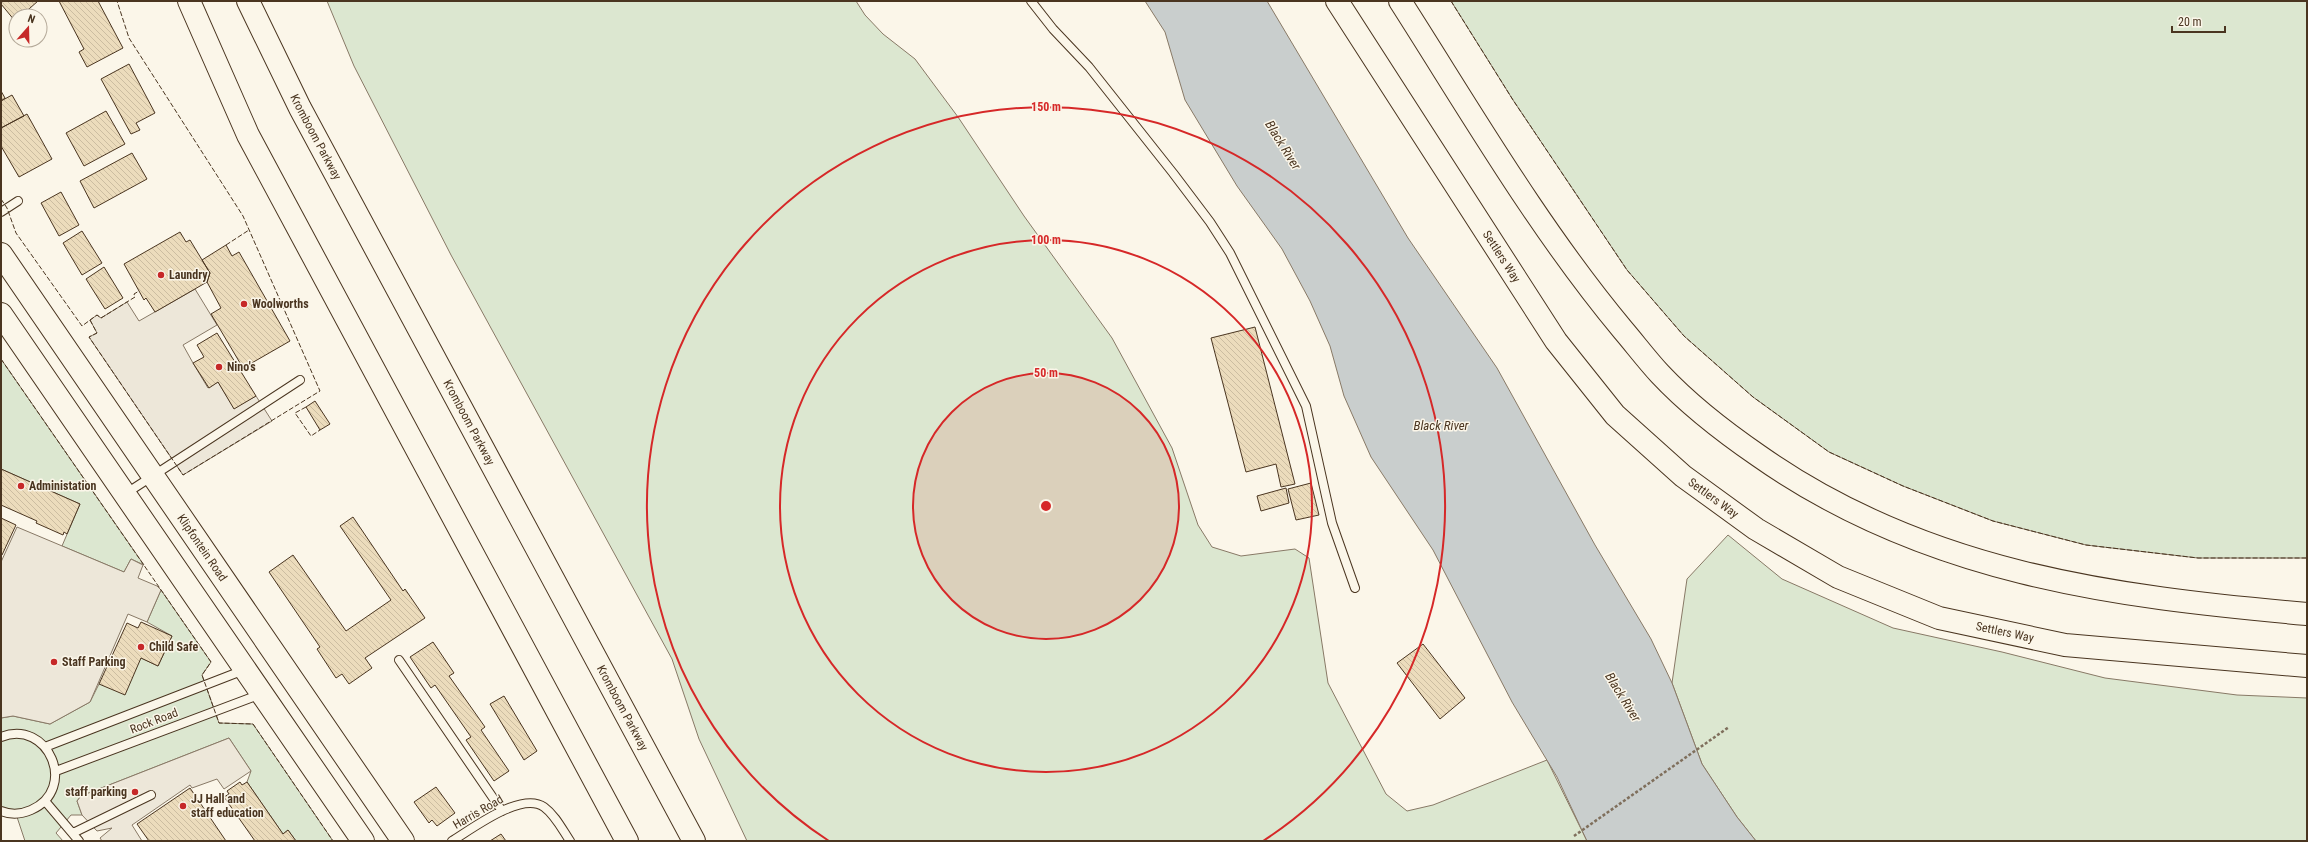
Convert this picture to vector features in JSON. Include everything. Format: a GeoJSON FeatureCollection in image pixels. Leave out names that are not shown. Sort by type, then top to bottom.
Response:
{"type":"FeatureCollection","features":[{"type":"Feature","properties":{"kind":"main road"},"geometry":{"type":"LineString","coordinates":[[189,1],[248,136],[627,841]]}},
{"type":"Feature","properties":{"kind":"main road","name":"Kromboom Parkway"},"geometry":{"type":"LineString","coordinates":[[248,1],[303,115],[694,841]]}},
{"type":"Feature","properties":{"kind":"main road","name":"Settlers Way"},"geometry":{"type":"LineString","coordinates":[[1337,1],[1548,328],[1615,415],[1683,476],[1756,529],[1838,578],[1939,618],[2065,645],[2307,666]]}},
{"type":"Feature","properties":{"kind":"main road"},"geometry":{"type":"LineString","coordinates":[[1400,1],[1529,203],[1591,292],[1660,374],[1716,426],[1789,478],[1866,520],[1967,558],[2026,574],[2085,587],[2188,604],[2307,614]]}},
{"type":"Feature","properties":{"kind":"main road","name":"Klipfontein Road"},"geometry":{"type":"LineString","coordinates":[[1,254],[403,841]]}},
{"type":"Feature","properties":{"kind":"main road"},"geometry":{"type":"LineString","coordinates":[[1,314],[363,841]]}},
{"type":"Feature","properties":{"kind":"lane"},"geometry":{"type":"LineString","coordinates":[[1031,1],[1053,29],[1089,67],[1173,173],[1210,222],[1230,253],[1306,406],[1332,523],[1355,588]]}},
{"type":"Feature","properties":{"kind":"lane"},"geometry":{"type":"LineString","coordinates":[[1,212],[18,201]]}},
{"type":"Feature","properties":{"kind":"lane"},"geometry":{"type":"LineString","coordinates":[[124,494],[300,380]]}},
{"type":"Feature","properties":{"kind":"lane"},"geometry":{"type":"LineString","coordinates":[[399,660],[502,811]]}},
{"type":"Feature","properties":{"kind":"lane","name":"Rock Road"},"geometry":{"type":"LineString","coordinates":[[45,747],[245,670]]}},
{"type":"Feature","properties":{"kind":"lane","name":"Rock Road"},"geometry":{"type":"LineString","coordinates":[[56,771],[262,694]]}},
{"type":"Feature","properties":{"kind":"lane"},"geometry":{"type":"LineString","coordinates":[[1,737],[16,734],[27,736],[45,747],[52,758],[56,771],[54,787],[45,801],[37,808],[16,814],[1,810]]}},
{"type":"Feature","properties":{"kind":"lane"},"geometry":{"type":"LineString","coordinates":[[73,833],[151,795]]}},
{"type":"Feature","properties":{"kind":"lane"},"geometry":{"type":"LineString","coordinates":[[45,801],[79,841]]}},
{"type":"Feature","properties":{"kind":"lane","name":"Harris Road"},"geometry":{"type":"LineString","coordinates":[[452,841],[502,811],[516,804],[530,802],[542,805],[552,814],[570,841]]}},
{"type":"Feature","properties":{"kind":"path"},"geometry":{"type":"LineString","coordinates":[[1574,836],[1728,727]]}},
{"type":"Feature","properties":{"kind":"green space"},"geometry":{"type":"Polygon","coordinates":[[[327,1],[856,1],[865,15],[883,34],[915,59],[958,117],[1024,216],[1112,338],[1172,448],[1198,525],[1212,547],[1241,556],[1295,549],[1309,558],[1328,683],[1386,794],[1407,811],[1433,805],[1547,760],[1587,841],[747,841],[699,739],[672,659],[451,255],[354,66],[327,1]]]}},
{"type":"Feature","properties":{"kind":"green space"},"geometry":{"type":"Polygon","coordinates":[[[1451,1],[2307,1],[2307,558],[2198,558],[2086,545],[1993,521],[1903,486],[1829,452],[1753,397],[1684,336],[1627,270],[1513,100],[1451,1]]]}},
{"type":"Feature","properties":{"kind":"green space"},"geometry":{"type":"Polygon","coordinates":[[[1,359],[144,565],[131,559],[124,572],[62,546],[80,504],[1,469],[1,359]]]}},
{"type":"Feature","properties":{"kind":"green space"},"geometry":{"type":"Polygon","coordinates":[[[1728,535],[1782,579],[1893,628],[2002,652],[2105,678],[2237,695],[2307,698],[2307,841],[1756,841],[1737,817],[1702,764],[1672,683],[1687,579],[1728,535]]]}},
{"type":"Feature","properties":{"kind":"green space"},"geometry":{"type":"Polygon","coordinates":[[[161,590],[211,662],[202,675],[219,723],[253,724],[333,841],[296,841],[288,830],[283,834],[247,782],[251,771],[229,738],[81,796],[77,801],[82,815],[71,815],[56,833],[63,841],[25,841],[16,814],[1,811],[1,718],[13,716],[50,724],[90,702],[99,684],[141,658],[158,666],[172,636],[147,622],[161,590]]]}},
{"type":"Feature","properties":{"kind":"shaded area"},"geometry":{"type":"Polygon","coordinates":[[[195,289],[217,325],[183,345],[193,363],[208,388],[218,382],[234,408],[256,396],[272,421],[183,475],[89,337],[97,333],[90,320],[97,315],[101,318],[127,302],[139,321],[195,289]]]}},
{"type":"Feature","properties":{"kind":"shaded area","name":"Staff Parking"},"geometry":{"type":"Polygon","coordinates":[[[17,527],[124,572],[131,559],[143,565],[138,578],[157,586],[161,590],[147,622],[128,614],[90,702],[50,724],[13,716],[1,718],[1,562],[17,527]]]}},
{"type":"Feature","properties":{"kind":"shaded area","name":"staff parking"},"geometry":{"type":"Polygon","coordinates":[[[229,738],[251,771],[224,789],[217,779],[192,788],[190,785],[132,825],[142,841],[102,841],[100,838],[112,828],[97,831],[82,815],[77,801],[81,796],[229,738]]]}},
{"type":"Feature","properties":{"kind":"water","name":"Black River"},"geometry":{"type":"Polygon","coordinates":[[[1145,1],[1267,1],[1408,238],[1497,368],[1595,545],[1651,639],[1672,683],[1702,764],[1737,817],[1756,841],[1587,841],[1557,777],[1512,702],[1433,550],[1371,457],[1344,396],[1330,346],[1310,301],[1282,249],[1237,186],[1185,100],[1165,32],[1145,1]]]}},
{"type":"Feature","properties":{"kind":"building"},"geometry":{"type":"Polygon","coordinates":[[[1,1],[38,1],[30,8],[8,8],[8,12],[1,4],[1,1]]]}},
{"type":"Feature","properties":{"kind":"building"},"geometry":{"type":"Polygon","coordinates":[[[59,1],[98,1],[123,48],[87,67],[79,52],[84,49],[59,1]]]}},
{"type":"Feature","properties":{"kind":"building"},"geometry":{"type":"Polygon","coordinates":[[[129,64],[155,113],[136,123],[140,130],[131,134],[101,79],[129,64]]]}},
{"type":"Feature","properties":{"kind":"building"},"geometry":{"type":"Polygon","coordinates":[[[1,91],[5,98],[1,101],[1,91]]]}},
{"type":"Feature","properties":{"kind":"building"},"geometry":{"type":"Polygon","coordinates":[[[12,95],[24,116],[1,128],[1,101],[12,95]]]}},
{"type":"Feature","properties":{"kind":"building"},"geometry":{"type":"Polygon","coordinates":[[[106,111],[125,144],[84,166],[66,133],[106,111]]]}},
{"type":"Feature","properties":{"kind":"building"},"geometry":{"type":"Polygon","coordinates":[[[27,114],[52,159],[19,177],[1,146],[1,128],[27,114]]]}},
{"type":"Feature","properties":{"kind":"building"},"geometry":{"type":"Polygon","coordinates":[[[132,153],[147,179],[94,208],[80,181],[132,153]]]}},
{"type":"Feature","properties":{"kind":"building"},"geometry":{"type":"Polygon","coordinates":[[[61,192],[79,225],[59,236],[41,203],[61,192]]]}},
{"type":"Feature","properties":{"kind":"building"},"geometry":{"type":"Polygon","coordinates":[[[82,231],[102,263],[82,275],[63,243],[82,231]]]}},
{"type":"Feature","properties":{"kind":"building"},"geometry":{"type":"Polygon","coordinates":[[[180,232],[186,242],[190,240],[210,273],[207,282],[155,312],[146,298],[144,300],[124,264],[180,232]]]}},
{"type":"Feature","properties":{"kind":"building"},"geometry":{"type":"Polygon","coordinates":[[[226,245],[232,256],[239,252],[290,341],[243,368],[211,314],[221,308],[207,282],[210,273],[202,260],[226,245]]]}},
{"type":"Feature","properties":{"kind":"building"},"geometry":{"type":"Polygon","coordinates":[[[104,267],[123,298],[105,309],[86,279],[104,267]]]}},
{"type":"Feature","properties":{"kind":"building"},"geometry":{"type":"Polygon","coordinates":[[[1255,327],[1295,484],[1281,487],[1276,464],[1246,472],[1211,338],[1255,327]]]}},
{"type":"Feature","properties":{"kind":"building"},"geometry":{"type":"Polygon","coordinates":[[[217,333],[256,396],[234,409],[218,382],[209,388],[193,363],[204,357],[197,345],[217,333]]]}},
{"type":"Feature","properties":{"kind":"building"},"geometry":{"type":"Polygon","coordinates":[[[315,401],[330,424],[320,430],[306,407],[315,401]]]}},
{"type":"Feature","properties":{"kind":"building","name":"Administation"},"geometry":{"type":"Polygon","coordinates":[[[1,469],[80,504],[67,534],[64,532],[63,535],[36,523],[37,521],[1,505],[1,469]]]}},
{"type":"Feature","properties":{"kind":"building"},"geometry":{"type":"Polygon","coordinates":[[[1311,483],[1319,515],[1296,520],[1288,489],[1311,483]]]}},
{"type":"Feature","properties":{"kind":"building"},"geometry":{"type":"Polygon","coordinates":[[[1286,488],[1289,503],[1261,511],[1257,496],[1286,488]]]}},
{"type":"Feature","properties":{"kind":"building"},"geometry":{"type":"Polygon","coordinates":[[[353,517],[403,591],[405,589],[425,618],[365,658],[372,668],[349,684],[342,674],[336,678],[317,649],[320,647],[269,572],[293,555],[346,631],[391,600],[340,526],[353,517]]]}},
{"type":"Feature","properties":{"kind":"building","name":"Administation"},"geometry":{"type":"Polygon","coordinates":[[[1,518],[16,525],[2,555],[1,555],[1,518]]]}},
{"type":"Feature","properties":{"kind":"building","name":"Child Safe"},"geometry":{"type":"Polygon","coordinates":[[[141,622],[172,636],[158,666],[141,658],[125,695],[99,684],[127,623],[138,628],[141,622]]]}},
{"type":"Feature","properties":{"kind":"building"},"geometry":{"type":"Polygon","coordinates":[[[433,642],[454,673],[449,676],[485,727],[481,730],[509,771],[494,781],[466,740],[471,737],[435,685],[431,688],[410,657],[433,642]]]}},
{"type":"Feature","properties":{"kind":"building"},"geometry":{"type":"Polygon","coordinates":[[[1423,644],[1465,698],[1440,719],[1397,663],[1423,644]]]}},
{"type":"Feature","properties":{"kind":"building"},"geometry":{"type":"Polygon","coordinates":[[[504,696],[537,751],[524,760],[490,704],[504,696]]]}},
{"type":"Feature","properties":{"kind":"building"},"geometry":{"type":"Polygon","coordinates":[[[240,782],[242,785],[247,782],[283,834],[288,830],[296,841],[255,841],[224,797],[229,794],[227,791],[240,782]]]}},
{"type":"Feature","properties":{"kind":"building"},"geometry":{"type":"Polygon","coordinates":[[[436,787],[455,813],[437,826],[432,820],[429,823],[414,802],[436,787]]]}},
{"type":"Feature","properties":{"kind":"building","name":"JJ Hall and staff education"},"geometry":{"type":"Polygon","coordinates":[[[190,788],[226,841],[149,841],[137,824],[190,788]]]}},
{"type":"Feature","properties":{"kind":"building"},"geometry":{"type":"Polygon","coordinates":[[[501,834],[506,841],[490,841],[501,834]]]}},
{"type":"Feature","properties":{"kind":"fence"},"geometry":{"type":"LineString","coordinates":[[90,320],[97,333],[89,337],[183,475],[320,391],[243,216],[129,38],[117,1]]}},
{"type":"Feature","properties":{"kind":"fence"},"geometry":{"type":"LineString","coordinates":[[1451,1],[1513,100],[1627,270],[1684,336],[1753,397],[1829,452],[1903,486],[1993,521],[2086,545],[2198,558],[2307,558]]}},
{"type":"Feature","properties":{"kind":"fence"},"geometry":{"type":"LineString","coordinates":[[1,199],[7,208],[16,233],[82,326],[97,315],[101,318],[135,297],[134,294],[139,291]]}},
{"type":"Feature","properties":{"kind":"fence"},"geometry":{"type":"LineString","coordinates":[[226,245],[249,230]]}},
{"type":"Feature","properties":{"kind":"fence"},"geometry":{"type":"LineString","coordinates":[[1,359],[211,662],[202,675],[219,723],[253,724],[333,841]]}},
{"type":"Feature","properties":{"kind":"fence"},"geometry":{"type":"LineString","coordinates":[[306,407],[295,413],[311,436],[320,430]]}},
{"type":"Feature","properties":{"kind":"place","name":"Laundry"},"geometry":{"type":"Point","coordinates":[161,275]}},
{"type":"Feature","properties":{"kind":"place","name":"Woolworths"},"geometry":{"type":"Point","coordinates":[244,304]}},
{"type":"Feature","properties":{"kind":"place","name":"Nino's"},"geometry":{"type":"Point","coordinates":[219,367]}},
{"type":"Feature","properties":{"kind":"place","name":"Administation"},"geometry":{"type":"Point","coordinates":[21,486]}},
{"type":"Feature","properties":{"kind":"place","name":"Child Safe"},"geometry":{"type":"Point","coordinates":[141,647]}},
{"type":"Feature","properties":{"kind":"place","name":"Staff Parking"},"geometry":{"type":"Point","coordinates":[54,662]}},
{"type":"Feature","properties":{"kind":"place","name":"staff parking"},"geometry":{"type":"Point","coordinates":[135,792]}},
{"type":"Feature","properties":{"kind":"place","name":"JJ Hall and staff education"},"geometry":{"type":"Point","coordinates":[183,806]}}]}
